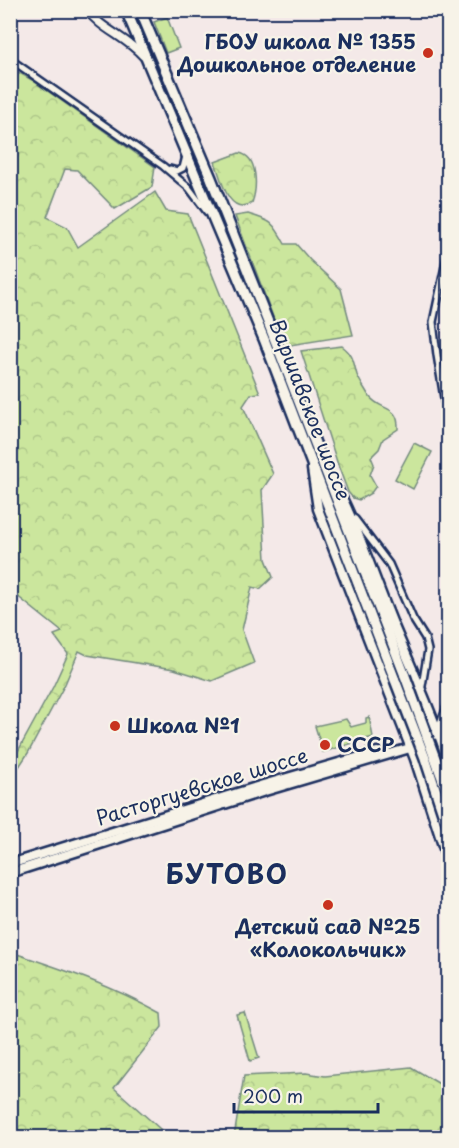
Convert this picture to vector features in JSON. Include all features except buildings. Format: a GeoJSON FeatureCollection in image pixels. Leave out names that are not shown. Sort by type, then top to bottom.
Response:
{"type":"FeatureCollection","features":[{"type":"Feature","properties":{"kind":"main road","name":"Варшавское шоссе"},"geometry":{"type":"LineString","coordinates":[[126,10],[264,339],[425,758],[448,828]]}},
{"type":"Feature","properties":{"kind":"main road","name":"Варшавское шоссе"},"geometry":{"type":"LineString","coordinates":[[140,10],[211,178],[405,676],[448,794]]}},
{"type":"Feature","properties":{"kind":"main road"},"geometry":{"type":"LineString","coordinates":[[320,456],[348,510],[448,761]]}},
{"type":"Feature","properties":{"kind":"main road"},"geometry":{"type":"LineString","coordinates":[[310,460],[318,509],[409,745],[448,861]]}},
{"type":"Feature","properties":{"kind":"main road"},"geometry":{"type":"LineString","coordinates":[[409,745],[438,733]]}},
{"type":"Feature","properties":{"kind":"main road","name":"Расторгуевское шоссе"},"geometry":{"type":"LineString","coordinates":[[10,864],[263,785],[409,745]]}},
{"type":"Feature","properties":{"kind":"main road","name":"Расторгуевское шоссе"},"geometry":{"type":"LineString","coordinates":[[10,873],[409,745]]}},
{"type":"Feature","properties":{"kind":"street"},"geometry":{"type":"LineString","coordinates":[[87,10],[101,25],[124,39],[148,61]]}},
{"type":"Feature","properties":{"kind":"street"},"geometry":{"type":"LineString","coordinates":[[10,59],[163,166],[189,188],[216,224]]}},
{"type":"Feature","properties":{"kind":"street"},"geometry":{"type":"LineString","coordinates":[[163,166],[180,170],[186,163],[186,154]]}},
{"type":"Feature","properties":{"kind":"street"},"geometry":{"type":"LineString","coordinates":[[448,252],[433,322],[436,355],[448,423]]}},
{"type":"Feature","properties":{"kind":"street"},"geometry":{"type":"LineString","coordinates":[[348,510],[389,564],[413,619],[425,638],[428,650],[422,676],[422,691]]}},
{"type":"Feature","properties":{"kind":"street"},"geometry":{"type":"LineString","coordinates":[[428,706],[436,714],[440,714],[448,706]]}},
{"type":"Feature","properties":{"kind":"street"},"geometry":{"type":"LineString","coordinates":[[438,733],[448,706]]}},
{"type":"Feature","properties":{"kind":"green space"},"geometry":{"type":"Polygon","coordinates":[[[167,17],[179,48],[166,53],[154,22],[167,17]]]}},
{"type":"Feature","properties":{"kind":"green space"},"geometry":{"type":"Polygon","coordinates":[[[11,68],[32,80],[155,167],[152,187],[115,209],[77,170],[65,169],[47,217],[67,227],[78,247],[155,192],[166,211],[188,214],[260,393],[251,394],[243,406],[273,474],[262,490],[266,559],[273,577],[260,589],[252,587],[242,630],[254,663],[212,681],[174,669],[87,655],[79,651],[65,684],[28,753],[11,779],[11,764],[53,687],[68,654],[54,635],[62,632],[16,595],[11,587],[11,68]]]}},
{"type":"Feature","properties":{"kind":"green space"},"geometry":{"type":"Polygon","coordinates":[[[239,153],[246,155],[250,160],[255,174],[252,203],[244,206],[237,205],[227,194],[215,162],[239,153]]]}},
{"type":"Feature","properties":{"kind":"green space"},"geometry":{"type":"Polygon","coordinates":[[[248,214],[271,223],[285,244],[296,244],[341,289],[353,335],[284,346],[235,216],[248,214]]]}},
{"type":"Feature","properties":{"kind":"green space"},"geometry":{"type":"Polygon","coordinates":[[[342,346],[351,355],[357,375],[369,396],[392,412],[398,421],[398,429],[383,439],[379,449],[371,457],[374,464],[370,475],[376,486],[371,493],[359,500],[353,498],[348,492],[301,351],[342,346]]]}},
{"type":"Feature","properties":{"kind":"green space"},"geometry":{"type":"Polygon","coordinates":[[[414,443],[432,452],[413,489],[395,479],[414,443]]]}},
{"type":"Feature","properties":{"kind":"green space"},"geometry":{"type":"Polygon","coordinates":[[[369,717],[373,737],[323,752],[315,726],[346,719],[351,727],[366,723],[366,718],[369,717]]]}},
{"type":"Feature","properties":{"kind":"green space"},"geometry":{"type":"Polygon","coordinates":[[[11,952],[106,986],[161,1013],[162,1027],[114,1088],[169,1137],[11,1137],[11,952]]]}},
{"type":"Feature","properties":{"kind":"green space"},"geometry":{"type":"Polygon","coordinates":[[[245,1013],[259,1058],[250,1061],[237,1015],[245,1013]]]}},
{"type":"Feature","properties":{"kind":"green space"},"geometry":{"type":"Polygon","coordinates":[[[411,1067],[448,1089],[448,1137],[234,1137],[244,1076],[306,1073],[325,1076],[411,1067]]]}},
{"type":"Feature","properties":{"kind":"place","name":"ГБОУ школа № 1355 Дошкольное отделение"},"geometry":{"type":"Point","coordinates":[428,53]}},
{"type":"Feature","properties":{"kind":"place","name":"Школа №1"},"geometry":{"type":"Point","coordinates":[115,726]}},
{"type":"Feature","properties":{"kind":"place","name":"СССР"},"geometry":{"type":"Point","coordinates":[325,745]}},
{"type":"Feature","properties":{"kind":"place","name":"Детский сад №25 «Колокольчик»"},"geometry":{"type":"Point","coordinates":[328,905]}},
{"type":"Feature","properties":{"kind":"district","name":"БУТОВО"},"geometry":{"type":"Point","coordinates":[227,875]}}]}
